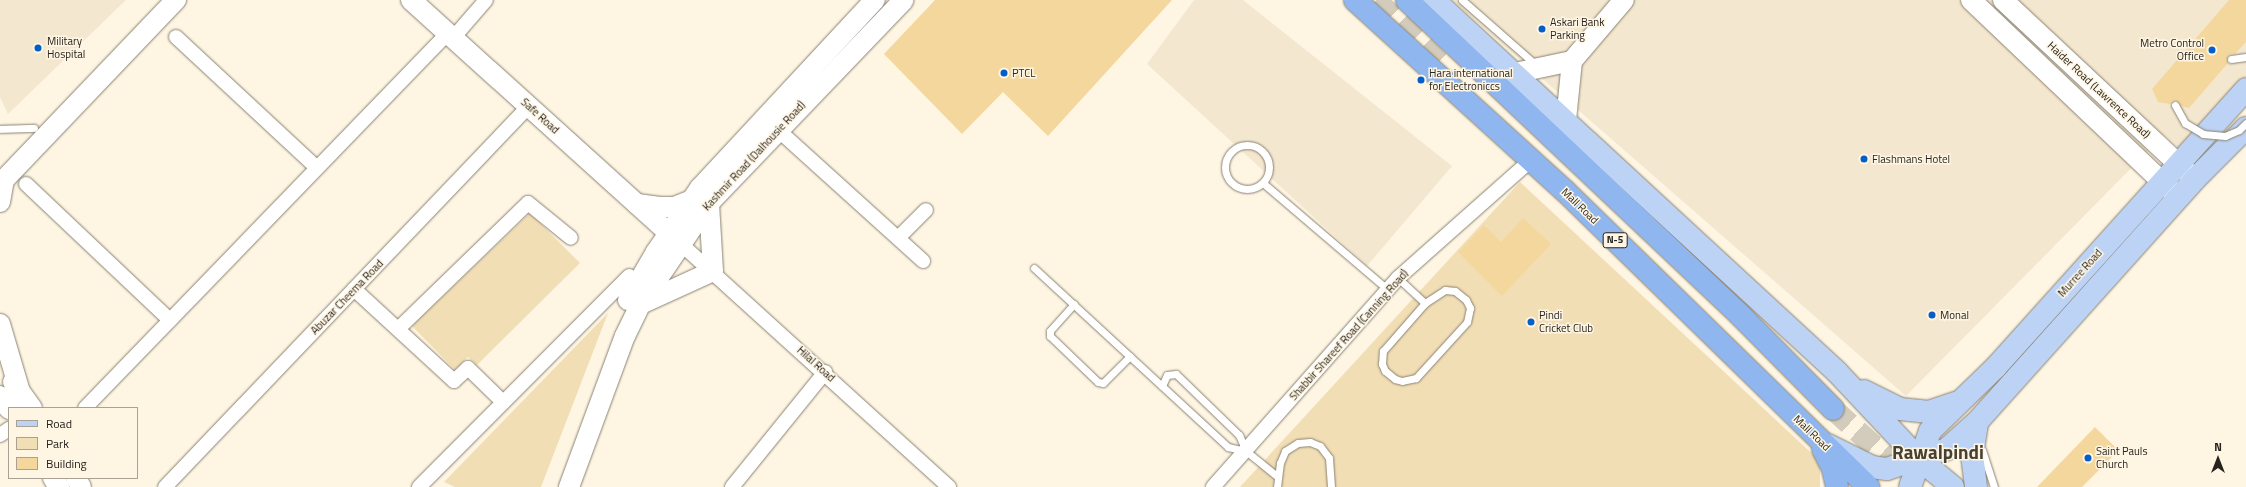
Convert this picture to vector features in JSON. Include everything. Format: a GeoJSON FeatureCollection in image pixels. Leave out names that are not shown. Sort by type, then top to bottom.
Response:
{"type":"FeatureCollection","features":[{"type":"Feature","properties":{"kind":"highway","name":"Mall Road"},"geometry":{"type":"LineString","coordinates":[[1355,0],[1571,197],[1818,440],[1868,487]]}},
{"type":"Feature","properties":{"kind":"highway"},"geometry":{"type":"LineString","coordinates":[[1407,0],[1734,309],[1833,408]]}},
{"type":"Feature","properties":{"kind":"highway"},"geometry":{"type":"LineString","coordinates":[[1818,440],[1833,469],[1837,487]]}},
{"type":"Feature","properties":{"kind":"main road"},"geometry":{"type":"LineString","coordinates":[[1434,0],[1566,120],[1837,372],[1919,459],[1953,487]]}},
{"type":"Feature","properties":{"kind":"main road","name":"Murree Road"},"geometry":{"type":"LineString","coordinates":[[1910,487],[1930,431],[1996,368],[2161,181],[2246,89]]}},
{"type":"Feature","properties":{"kind":"main road"},"geometry":{"type":"LineString","coordinates":[[1818,440],[1872,466],[1887,469],[1947,449],[1977,422],[2195,179],[2246,128]]}},
{"type":"Feature","properties":{"kind":"main road"},"geometry":{"type":"LineString","coordinates":[[1837,372],[1871,396],[1900,409],[1929,412],[1961,402]]}},
{"type":"Feature","properties":{"kind":"main road"},"geometry":{"type":"LineString","coordinates":[[1976,487],[1972,455],[1977,422]]}},
{"type":"Feature","properties":{"kind":"street"},"geometry":{"type":"LineString","coordinates":[[0,202],[1,176],[34,128],[157,0]]}},
{"type":"Feature","properties":{"kind":"street"},"geometry":{"type":"LineString","coordinates":[[1,176],[176,0]]}},
{"type":"Feature","properties":{"kind":"street","name":"Safe Road"},"geometry":{"type":"LineString","coordinates":[[411,0],[675,238]]}},
{"type":"Feature","properties":{"kind":"street"},"geometry":{"type":"LineString","coordinates":[[86,407],[317,168],[486,0]]}},
{"type":"Feature","properties":{"kind":"street","name":"Kashmir Road (Dalhousie Road)"},"geometry":{"type":"LineString","coordinates":[[699,202],[777,129],[904,0]]}},
{"type":"Feature","properties":{"kind":"street"},"geometry":{"type":"LineString","coordinates":[[1566,120],[1572,61],[1624,0]]}},
{"type":"Feature","properties":{"kind":"street"},"geometry":{"type":"LineString","coordinates":[[1971,0],[2179,197]]}},
{"type":"Feature","properties":{"kind":"street","name":"Haider Road (Lawrence Road)"},"geometry":{"type":"LineString","coordinates":[[2003,0],[2177,164],[2195,179]]}},
{"type":"Feature","properties":{"kind":"street","name":"Kashmir Road (Dalhousie Road)"},"geometry":{"type":"LineString","coordinates":[[557,487],[599,370],[628,300],[675,238],[699,202],[870,2]]}},
{"type":"Feature","properties":{"kind":"street"},"geometry":{"type":"LineString","coordinates":[[176,37],[317,168]]}},
{"type":"Feature","properties":{"kind":"street"},"geometry":{"type":"LineString","coordinates":[[1515,73],[1572,61]]}},
{"type":"Feature","properties":{"kind":"street","name":"Abuzar Cheema Road"},"geometry":{"type":"LineString","coordinates":[[164,487],[529,106]]}},
{"type":"Feature","properties":{"kind":"street"},"geometry":{"type":"LineString","coordinates":[[777,129],[900,237],[923,260]]}},
{"type":"Feature","properties":{"kind":"street","name":"Shabbir Shareef Road (Canning Road)"},"geometry":{"type":"LineString","coordinates":[[1213,487],[1387,289],[1530,161]]}},
{"type":"Feature","properties":{"kind":"street"},"geometry":{"type":"LineString","coordinates":[[26,184],[170,320]]}},
{"type":"Feature","properties":{"kind":"street"},"geometry":{"type":"LineString","coordinates":[[637,204],[667,207],[699,202],[713,271],[640,305]]}},
{"type":"Feature","properties":{"kind":"street"},"geometry":{"type":"LineString","coordinates":[[398,329],[528,203],[571,238]]}},
{"type":"Feature","properties":{"kind":"street"},"geometry":{"type":"LineString","coordinates":[[900,237],[926,210]]}},
{"type":"Feature","properties":{"kind":"street","name":"Kashmir Road (Dalhousie Road)"},"geometry":{"type":"LineString","coordinates":[[569,487],[619,348],[675,238]]}},
{"type":"Feature","properties":{"kind":"street","name":"Hilal Road"},"geometry":{"type":"LineString","coordinates":[[675,238],[825,372],[949,487]]}},
{"type":"Feature","properties":{"kind":"street"},"geometry":{"type":"LineString","coordinates":[[419,487],[629,276]]}},
{"type":"Feature","properties":{"kind":"street"},"geometry":{"type":"LineString","coordinates":[[354,289],[454,381],[468,368],[503,402]]}},
{"type":"Feature","properties":{"kind":"street"},"geometry":{"type":"LineString","coordinates":[[0,324],[20,392]]}},
{"type":"Feature","properties":{"kind":"street"},"geometry":{"type":"LineString","coordinates":[[0,364],[31,407]]}},
{"type":"Feature","properties":{"kind":"street"},"geometry":{"type":"LineString","coordinates":[[732,487],[825,372]]}},
{"type":"Feature","properties":{"kind":"street"},"geometry":{"type":"LineString","coordinates":[[0,396],[8,408]]}},
{"type":"Feature","properties":{"kind":"lane"},"geometry":{"type":"LineString","coordinates":[[1462,0],[1539,68]]}},
{"type":"Feature","properties":{"kind":"lane"},"geometry":{"type":"LineString","coordinates":[[2231,59],[2246,57]]}},
{"type":"Feature","properties":{"kind":"lane"},"geometry":{"type":"LineString","coordinates":[[2175,105],[2185,123],[2202,134],[2225,136],[2239,130],[2246,123]]}},
{"type":"Feature","properties":{"kind":"lane"},"geometry":{"type":"LineString","coordinates":[[0,129],[34,128]]}},
{"type":"Feature","properties":{"kind":"lane"},"geometry":{"type":"LineString","coordinates":[[1252,145],[1264,153],[1269,166],[1263,183],[1254,188],[1245,189],[1236,187],[1229,181],[1224,164],[1234,148],[1252,145]]}},
{"type":"Feature","properties":{"kind":"lane"},"geometry":{"type":"LineString","coordinates":[[1263,183],[1387,289]]}},
{"type":"Feature","properties":{"kind":"lane"},"geometry":{"type":"LineString","coordinates":[[1034,268],[1228,447],[1246,451],[1277,476]]}},
{"type":"Feature","properties":{"kind":"lane"},"geometry":{"type":"LineString","coordinates":[[1398,278],[1425,303]]}},
{"type":"Feature","properties":{"kind":"lane"},"geometry":{"type":"LineString","coordinates":[[1445,290],[1455,291],[1462,295],[1468,304],[1467,322],[1416,378],[1402,381],[1395,379],[1385,371],[1382,364],[1382,351],[1425,303],[1437,293],[1445,290]]}},
{"type":"Feature","properties":{"kind":"lane"},"geometry":{"type":"LineString","coordinates":[[1074,304],[1050,331],[1050,336],[1098,382],[1103,383],[1130,356]]}},
{"type":"Feature","properties":{"kind":"lane"},"geometry":{"type":"LineString","coordinates":[[1162,386],[1167,375],[1176,374],[1239,434],[1246,451]]}},
{"type":"Feature","properties":{"kind":"lane"},"geometry":{"type":"LineString","coordinates":[[1977,422],[1984,462],[1994,487]]}},
{"type":"Feature","properties":{"kind":"lane"},"geometry":{"type":"LineString","coordinates":[[1277,487],[1277,476],[1285,451],[1298,443],[1310,442],[1320,446],[1329,458],[1331,487]]}},
{"type":"Feature","properties":{"kind":"shaded area","name":"Military Hospital"},"geometry":{"type":"Polygon","coordinates":[[[0,0],[126,0],[8,114],[0,97],[0,0]]]}},
{"type":"Feature","properties":{"kind":"shaded area"},"geometry":{"type":"Polygon","coordinates":[[[1194,0],[1243,0],[1452,166],[1367,266],[1147,64],[1194,0]]]}},
{"type":"Feature","properties":{"kind":"shaded area"},"geometry":{"type":"Polygon","coordinates":[[[1452,0],[2246,0],[2246,79],[2182,150],[2164,135],[1906,396],[1452,0]]]}},
{"type":"Feature","properties":{"kind":"green space","name":"Pindi Cricket Club"},"geometry":{"type":"Polygon","coordinates":[[[1520,182],[1820,461],[1820,487],[1240,487],[1520,182]]]}},
{"type":"Feature","properties":{"kind":"green space"},"geometry":{"type":"Polygon","coordinates":[[[530,213],[580,263],[477,365],[468,357],[455,370],[412,326],[530,213]]]}},
{"type":"Feature","properties":{"kind":"green space"},"geometry":{"type":"Polygon","coordinates":[[[608,313],[541,487],[455,487],[444,482],[608,313]]]}},
{"type":"Feature","properties":{"kind":"building","name":"PTCL"},"geometry":{"type":"Polygon","coordinates":[[[935,0],[1172,0],[1048,136],[1003,92],[962,134],[884,54],[935,0]]]}},
{"type":"Feature","properties":{"kind":"building","name":"Metro Control Office"},"geometry":{"type":"Polygon","coordinates":[[[2229,0],[2246,0],[2246,42],[2236,53],[2228,55],[2228,63],[2189,108],[2182,106],[2175,100],[2170,104],[2158,102],[2152,89],[2229,0]]]}},
{"type":"Feature","properties":{"kind":"building"},"geometry":{"type":"Polygon","coordinates":[[[1523,218],[1551,244],[1502,296],[1458,252],[1484,225],[1501,242],[1523,218]]]}},
{"type":"Feature","properties":{"kind":"building","name":"Saint Pauls Church"},"geometry":{"type":"Polygon","coordinates":[[[2095,427],[2118,450],[2108,461],[2082,487],[2037,487],[2095,427]]]}},
{"type":"Feature","properties":{"kind":"tunnel"},"geometry":{"type":"LineString","coordinates":[[1376,0],[1444,67]]}},
{"type":"Feature","properties":{"kind":"tunnel"},"geometry":{"type":"LineString","coordinates":[[1833,409],[1909,478]]}},
{"type":"Feature","properties":{"kind":"place","name":"Askari Bank Parking"},"geometry":{"type":"Point","coordinates":[1542,29]}},
{"type":"Feature","properties":{"kind":"place","name":"Military Hospital"},"geometry":{"type":"Point","coordinates":[38,48]}},
{"type":"Feature","properties":{"kind":"place","name":"Metro Control Office"},"geometry":{"type":"Point","coordinates":[2212,50]}},
{"type":"Feature","properties":{"kind":"place","name":"PTCL"},"geometry":{"type":"Point","coordinates":[1004,73]}},
{"type":"Feature","properties":{"kind":"place","name":"Hara international for Electroniccs"},"geometry":{"type":"Point","coordinates":[1421,80]}},
{"type":"Feature","properties":{"kind":"place","name":"Flashmans Hotel"},"geometry":{"type":"Point","coordinates":[1864,159]}},
{"type":"Feature","properties":{"kind":"place","name":"Monal"},"geometry":{"type":"Point","coordinates":[1932,315]}},
{"type":"Feature","properties":{"kind":"place","name":"Pindi Cricket Club"},"geometry":{"type":"Point","coordinates":[1531,322]}},
{"type":"Feature","properties":{"kind":"place","name":"Saint Pauls Church"},"geometry":{"type":"Point","coordinates":[2088,458]}},
{"type":"Feature","properties":{"kind":"district","name":"Rawalpindi"},"geometry":{"type":"Point","coordinates":[1938,452]}}]}
